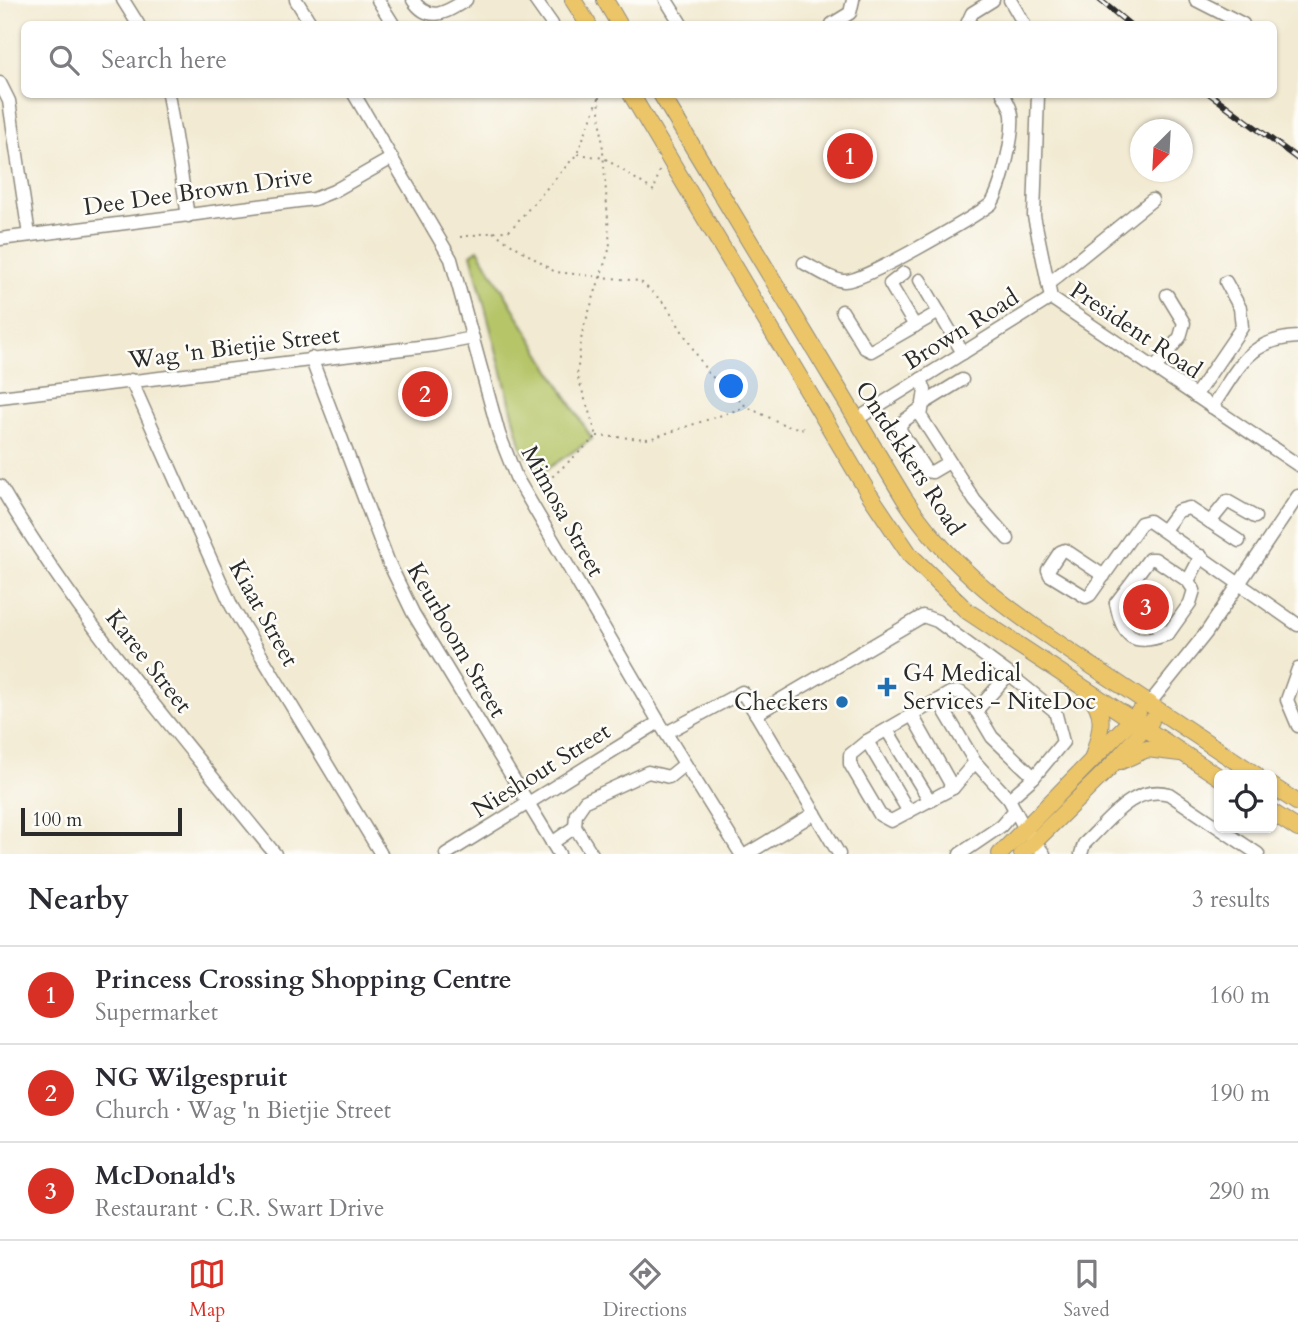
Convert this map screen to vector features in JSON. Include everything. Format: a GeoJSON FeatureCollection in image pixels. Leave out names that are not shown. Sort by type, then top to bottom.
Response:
{"type":"FeatureCollection","features":[{"type":"Feature","properties":{"kind":"main road"},"geometry":{"type":"LineString","coordinates":[[573,0],[586,21]]}},
{"type":"Feature","properties":{"kind":"main road"},"geometry":{"type":"LineString","coordinates":[[605,0],[617,21]]}},
{"type":"Feature","properties":{"kind":"main road","name":"Ontdekkers Road"},"geometry":{"type":"LineString","coordinates":[[633,98],[869,494],[910,555],[967,611],[1214,774]]}},
{"type":"Feature","properties":{"kind":"main road","name":"Ontdekkers Road"},"geometry":{"type":"LineString","coordinates":[[664,98],[926,531],[950,559],[1002,605],[1248,770]]}},
{"type":"Feature","properties":{"kind":"main road"},"geometry":{"type":"LineString","coordinates":[[1072,680],[1093,700],[1101,717],[1091,762]]}},
{"type":"Feature","properties":{"kind":"main road"},"geometry":{"type":"LineString","coordinates":[[1000,854],[1034,842],[1091,762],[1132,719],[1153,707]]}},
{"type":"Feature","properties":{"kind":"main road"},"geometry":{"type":"LineString","coordinates":[[1022,854],[1147,728],[1153,707]]}},
{"type":"Feature","properties":{"kind":"main road"},"geometry":{"type":"LineString","coordinates":[[1110,767],[1147,749],[1185,754]]}},
{"type":"Feature","properties":{"kind":"main road"},"geometry":{"type":"LineString","coordinates":[[1277,789],[1298,803]]}},
{"type":"Feature","properties":{"kind":"main road"},"geometry":{"type":"LineString","coordinates":[[1277,815],[1298,829]]}},
{"type":"Feature","properties":{"kind":"street"},"geometry":{"type":"LineString","coordinates":[[123,0],[136,21]]}},
{"type":"Feature","properties":{"kind":"street"},"geometry":{"type":"LineString","coordinates":[[296,0],[309,21]]}},
{"type":"Feature","properties":{"kind":"street"},"geometry":{"type":"LineString","coordinates":[[378,0],[391,21]]}},
{"type":"Feature","properties":{"kind":"street"},"geometry":{"type":"LineString","coordinates":[[413,0],[424,12],[434,15],[444,15],[466,0]]}},
{"type":"Feature","properties":{"kind":"street"},"geometry":{"type":"LineString","coordinates":[[535,0],[550,21]]}},
{"type":"Feature","properties":{"kind":"street"},"geometry":{"type":"LineString","coordinates":[[666,0],[679,21]]}},
{"type":"Feature","properties":{"kind":"street"},"geometry":{"type":"LineString","coordinates":[[836,21],[850,13],[853,0]]}},
{"type":"Feature","properties":{"kind":"street"},"geometry":{"type":"LineString","coordinates":[[968,21],[972,13],[993,0]]}},
{"type":"Feature","properties":{"kind":"street"},"geometry":{"type":"LineString","coordinates":[[1010,0],[1022,21]]}},
{"type":"Feature","properties":{"kind":"street"},"geometry":{"type":"LineString","coordinates":[[1196,0],[1237,21]]}},
{"type":"Feature","properties":{"kind":"street"},"geometry":{"type":"LineString","coordinates":[[0,83],[11,112],[29,235]]}},
{"type":"Feature","properties":{"kind":"street"},"geometry":{"type":"LineString","coordinates":[[169,98],[188,216]]}},
{"type":"Feature","properties":{"kind":"street","name":"Mimosa Street"},"geometry":{"type":"LineString","coordinates":[[356,98],[451,259],[499,433],[516,477],[662,727],[741,854]]}},
{"type":"Feature","properties":{"kind":"street"},"geometry":{"type":"LineString","coordinates":[[804,263],[842,281],[849,281],[879,268],[991,204],[999,191],[1012,124],[1010,107],[1005,98]]}},
{"type":"Feature","properties":{"kind":"street","name":"President Road"},"geometry":{"type":"LineString","coordinates":[[1038,98],[1034,216],[1051,298],[1298,465]]}},
{"type":"Feature","properties":{"kind":"street","name":"Dee Dee Brown Drive"},"geometry":{"type":"LineString","coordinates":[[0,240],[314,199],[334,191],[393,158]]}},
{"type":"Feature","properties":{"kind":"street"},"geometry":{"type":"LineString","coordinates":[[1048,284],[1152,200]]}},
{"type":"Feature","properties":{"kind":"street"},"geometry":{"type":"LineString","coordinates":[[904,273],[890,284],[915,326]]}},
{"type":"Feature","properties":{"kind":"street"},"geometry":{"type":"LineString","coordinates":[[920,280],[963,353]]}},
{"type":"Feature","properties":{"kind":"street"},"geometry":{"type":"LineString","coordinates":[[1195,396],[1242,327],[1240,307],[1226,282]]}},
{"type":"Feature","properties":{"kind":"street"},"geometry":{"type":"LineString","coordinates":[[1155,368],[1180,337],[1184,323],[1167,295]]}},
{"type":"Feature","properties":{"kind":"street","name":"Brown Road"},"geometry":{"type":"LineString","coordinates":[[857,419],[1051,298]]}},
{"type":"Feature","properties":{"kind":"street"},"geometry":{"type":"LineString","coordinates":[[842,311],[864,348],[871,351],[939,312]]}},
{"type":"Feature","properties":{"kind":"street"},"geometry":{"type":"LineString","coordinates":[[1212,407],[1257,348],[1274,338],[1298,337]]}},
{"type":"Feature","properties":{"kind":"street","name":"Wag 'n Bietjie Street"},"geometry":{"type":"LineString","coordinates":[[0,397],[436,345],[473,338]]}},
{"type":"Feature","properties":{"kind":"street","name":"Keurboom Street"},"geometry":{"type":"LineString","coordinates":[[311,358],[387,561],[556,848]]}},
{"type":"Feature","properties":{"kind":"street"},"geometry":{"type":"LineString","coordinates":[[921,379],[925,390],[921,418],[975,501],[1008,539]]}},
{"type":"Feature","properties":{"kind":"street","name":"Kiaat Street"},"geometry":{"type":"LineString","coordinates":[[131,380],[232,607],[381,854]]}},
{"type":"Feature","properties":{"kind":"street"},"geometry":{"type":"LineString","coordinates":[[949,462],[932,472],[926,471],[900,430],[901,422],[962,380]]}},
{"type":"Feature","properties":{"kind":"street","name":"Karee Street"},"geometry":{"type":"LineString","coordinates":[[0,486],[106,641],[275,854]]}},
{"type":"Feature","properties":{"kind":"street"},"geometry":{"type":"LineString","coordinates":[[1153,707],[1241,584],[1298,496]]}},
{"type":"Feature","properties":{"kind":"street"},"geometry":{"type":"LineString","coordinates":[[1210,522],[1227,500],[1255,517]]}},
{"type":"Feature","properties":{"kind":"street"},"geometry":{"type":"LineString","coordinates":[[1164,530],[1176,512],[1186,507],[1239,541]]}},
{"type":"Feature","properties":{"kind":"street"},"geometry":{"type":"LineString","coordinates":[[1104,576],[1141,523],[1149,521],[1298,625]]}},
{"type":"Feature","properties":{"kind":"street"},"geometry":{"type":"LineString","coordinates":[[1188,581],[1201,556]]}},
{"type":"Feature","properties":{"kind":"street"},"geometry":{"type":"LineString","coordinates":[[1149,559],[1155,559],[1188,581],[1195,590],[1168,634],[1146,641],[1131,638],[1121,625],[1116,603],[1149,559]]}},
{"type":"Feature","properties":{"kind":"street"},"geometry":{"type":"LineString","coordinates":[[1116,603],[1168,634]]}},
{"type":"Feature","properties":{"kind":"street"},"geometry":{"type":"LineString","coordinates":[[839,854],[757,714],[923,616],[937,621],[1055,711],[1063,735],[1060,749],[1012,804],[1001,826],[960,854]]}},
{"type":"Feature","properties":{"kind":"street"},"geometry":{"type":"LineString","coordinates":[[1298,669],[1287,700],[1298,726]]}},
{"type":"Feature","properties":{"kind":"street"},"geometry":{"type":"LineString","coordinates":[[976,711],[1009,674]]}},
{"type":"Feature","properties":{"kind":"street","name":"Nieshout Street"},"geometry":{"type":"LineString","coordinates":[[446,854],[662,727],[742,692],[757,714]]}},
{"type":"Feature","properties":{"kind":"street"},"geometry":{"type":"LineString","coordinates":[[975,762],[953,788],[891,821],[880,815],[850,764],[853,750],[939,700],[960,692],[992,737],[1034,777]]}},
{"type":"Feature","properties":{"kind":"street"},"geometry":{"type":"LineString","coordinates":[[939,700],[975,762],[1012,804],[1034,842]]}},
{"type":"Feature","properties":{"kind":"street"},"geometry":{"type":"LineString","coordinates":[[912,715],[953,788]]}},
{"type":"Feature","properties":{"kind":"street"},"geometry":{"type":"LineString","coordinates":[[887,730],[930,801]]}},
{"type":"Feature","properties":{"kind":"street"},"geometry":{"type":"LineString","coordinates":[[867,741],[909,812]]}},
{"type":"Feature","properties":{"kind":"street"},"geometry":{"type":"LineString","coordinates":[[592,854],[575,827],[576,814],[585,801],[640,774],[654,772],[669,777],[685,764]]}},
{"type":"Feature","properties":{"kind":"street"},"geometry":{"type":"LineString","coordinates":[[1081,854],[1084,844],[1135,796],[1153,791],[1169,794],[1258,854]]}},
{"type":"Feature","properties":{"kind":"street"},"geometry":{"type":"LineString","coordinates":[[747,854],[815,813]]}},
{"type":"Feature","properties":{"kind":"street"},"geometry":{"type":"LineString","coordinates":[[556,848],[575,827]]}},
{"type":"Feature","properties":{"kind":"path"},"geometry":{"type":"LineString","coordinates":[[460,237],[510,230],[577,154],[591,126],[599,98]]}},
{"type":"Feature","properties":{"kind":"path"},"geometry":{"type":"LineString","coordinates":[[597,436],[577,374],[582,333],[610,247],[599,98]]}},
{"type":"Feature","properties":{"kind":"path"},"geometry":{"type":"LineString","coordinates":[[577,154],[604,158],[654,191],[664,150]]}},
{"type":"Feature","properties":{"kind":"path"},"geometry":{"type":"LineString","coordinates":[[493,232],[555,272],[640,281],[666,305],[708,373],[747,407],[787,426],[806,429]]}},
{"type":"Feature","properties":{"kind":"path"},"geometry":{"type":"LineString","coordinates":[[542,486],[597,436],[649,439],[747,407]]}},
{"type":"Feature","properties":{"kind":"green space"},"geometry":{"type":"Polygon","coordinates":[[[478,249],[592,439],[544,471],[523,452],[471,254],[478,249]]]}},
{"type":"Feature","properties":{"kind":"railway"},"geometry":{"type":"LineString","coordinates":[[1100,0],[1125,21]]}},
{"type":"Feature","properties":{"kind":"railway"},"geometry":{"type":"LineString","coordinates":[[1215,98],[1298,159]]}},
{"type":"Feature","properties":{"kind":"place","name":"Princess Crossing Shopping Centre"},"geometry":{"type":"Point","coordinates":[850,156]}},
{"type":"Feature","properties":{"kind":"place","name":"NG Wilgespruit"},"geometry":{"type":"Point","coordinates":[425,394]}},
{"type":"Feature","properties":{"kind":"place","name":"McDonald's"},"geometry":{"type":"Point","coordinates":[1146,607]}},
{"type":"Feature","properties":{"kind":"place","name":"G4 Medical Services - NiteDoc"},"geometry":{"type":"Point","coordinates":[887,687]}},
{"type":"Feature","properties":{"kind":"place","name":"Checkers"},"geometry":{"type":"Point","coordinates":[842,702]}}]}
